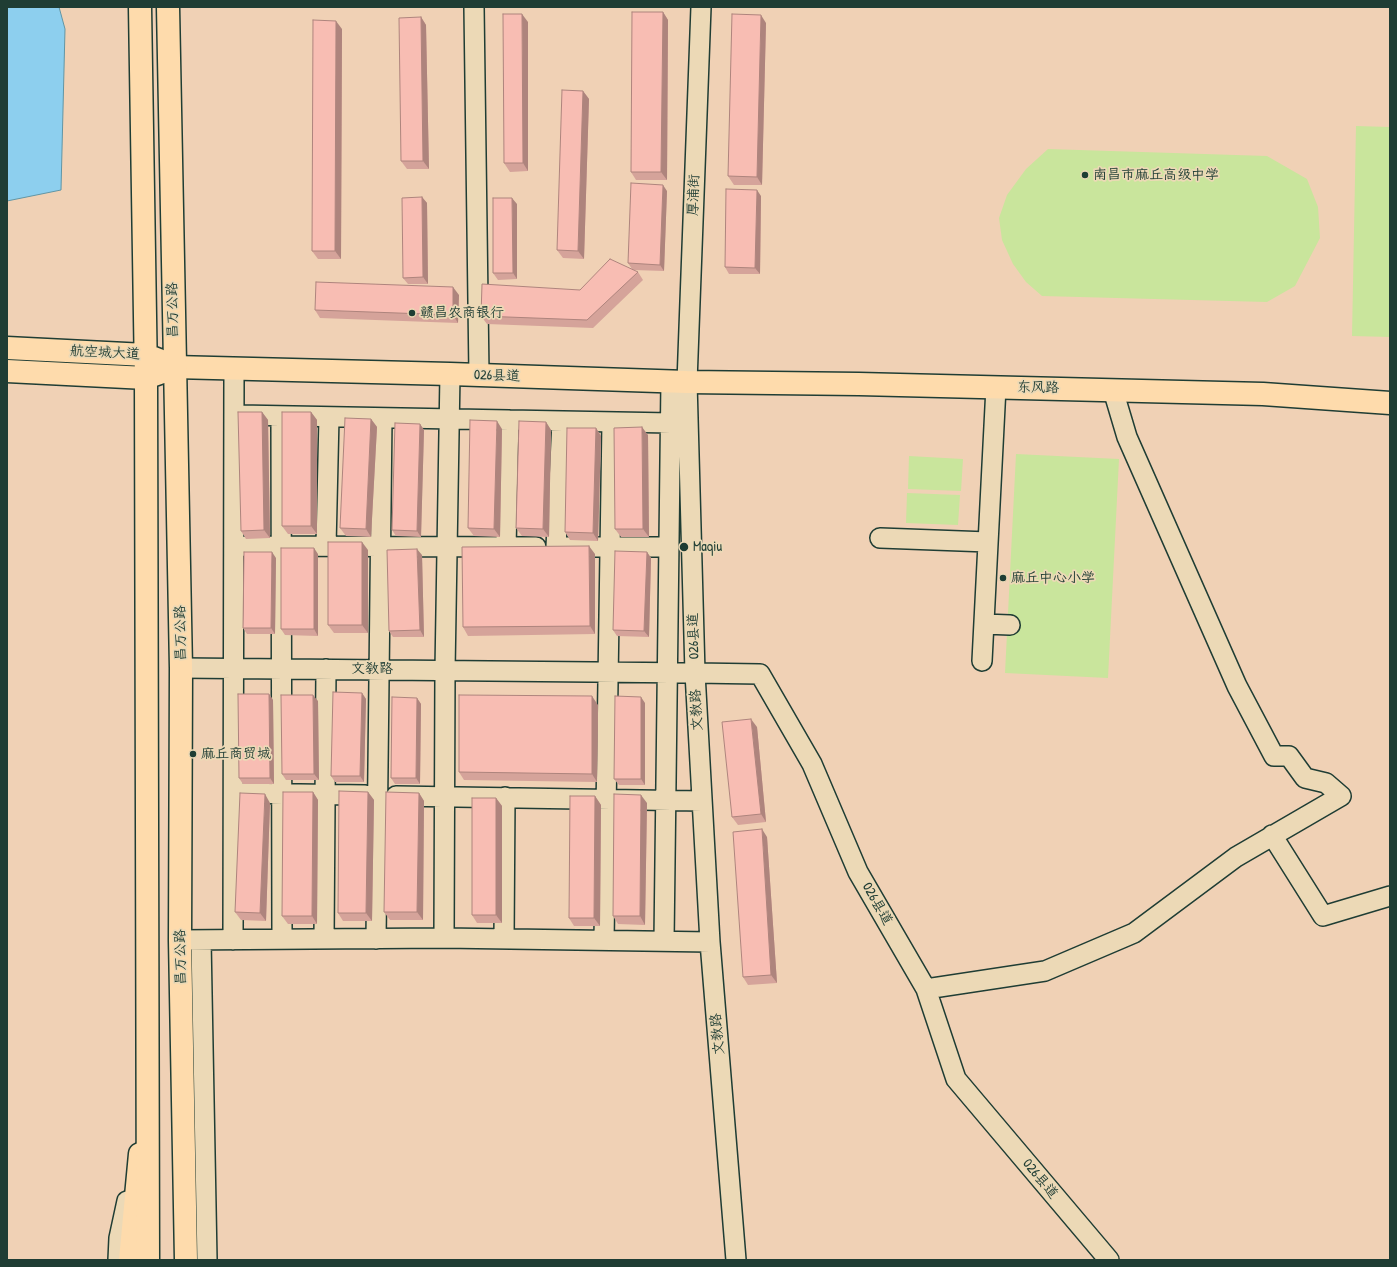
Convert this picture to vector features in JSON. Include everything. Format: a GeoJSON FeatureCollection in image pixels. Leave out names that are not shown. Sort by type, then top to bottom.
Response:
{"type":"FeatureCollection","features":[{"type":"Feature","properties":{"kind":"main road","name":"昌万公路"},"geometry":{"type":"LineString","coordinates":[[140,7],[146,355],[148,1260]]}},
{"type":"Feature","properties":{"kind":"main road","name":"昌万公路"},"geometry":{"type":"LineString","coordinates":[[168,7],[181,668],[190,940],[186,1260]]}},
{"type":"Feature","properties":{"kind":"main road","name":"航空城大道"},"geometry":{"type":"LineString","coordinates":[[7,348],[146,355],[174,367]]}},
{"type":"Feature","properties":{"kind":"main road","name":"航空城大道"},"geometry":{"type":"LineString","coordinates":[[7,371],[146,378],[174,367]]}},
{"type":"Feature","properties":{"kind":"main road","name":"026县道"},"geometry":{"type":"LineString","coordinates":[[174,367],[679,382]]}},
{"type":"Feature","properties":{"kind":"main road","name":"东风路"},"geometry":{"type":"LineString","coordinates":[[679,382],[859,384],[1263,394],[1390,403]]}},
{"type":"Feature","properties":{"kind":"main road"},"geometry":{"type":"LineString","coordinates":[[130,1260],[148,1065]]}},
{"type":"Feature","properties":{"kind":"street"},"geometry":{"type":"LineString","coordinates":[[474,7],[479,375]]}},
{"type":"Feature","properties":{"kind":"street","name":"厚浦街"},"geometry":{"type":"LineString","coordinates":[[679,382],[701,7]]}},
{"type":"Feature","properties":{"kind":"street"},"geometry":{"type":"LineString","coordinates":[[233,940],[234,369]]}},
{"type":"Feature","properties":{"kind":"street"},"geometry":{"type":"LineString","coordinates":[[444,938],[445,670],[450,374]]}},
{"type":"Feature","properties":{"kind":"street"},"geometry":{"type":"LineString","coordinates":[[664,941],[671,423],[679,382]]}},
{"type":"Feature","properties":{"kind":"street","name":"026县道"},"geometry":{"type":"LineString","coordinates":[[679,382],[695,673],[760,674],[812,764],[858,872],[926,990],[956,1079],[1109,1260]]}},
{"type":"Feature","properties":{"kind":"street"},"geometry":{"type":"LineString","coordinates":[[982,661],[996,387]]}},
{"type":"Feature","properties":{"kind":"street"},"geometry":{"type":"LineString","coordinates":[[926,990],[1045,971],[1134,933],[1236,857],[1341,796],[1326,783],[1305,778],[1289,756],[1274,756],[1237,686],[1127,438],[1113,390]]}},
{"type":"Feature","properties":{"kind":"street"},"geometry":{"type":"LineString","coordinates":[[234,415],[671,423]]}},
{"type":"Feature","properties":{"kind":"street"},"geometry":{"type":"LineString","coordinates":[[280,416],[282,939]]}},
{"type":"Feature","properties":{"kind":"street"},"geometry":{"type":"LineString","coordinates":[[326,546],[329,417]]}},
{"type":"Feature","properties":{"kind":"street"},"geometry":{"type":"LineString","coordinates":[[376,939],[382,418]]}},
{"type":"Feature","properties":{"kind":"street"},"geometry":{"type":"LineString","coordinates":[[506,547],[509,420]]}},
{"type":"Feature","properties":{"kind":"street"},"geometry":{"type":"LineString","coordinates":[[556,547],[562,421]]}},
{"type":"Feature","properties":{"kind":"street"},"geometry":{"type":"LineString","coordinates":[[604,940],[612,422]]}},
{"type":"Feature","properties":{"kind":"street"},"geometry":{"type":"LineString","coordinates":[[880,538],[988,542]]}},
{"type":"Feature","properties":{"kind":"street"},"geometry":{"type":"LineString","coordinates":[[234,546],[669,547]]}},
{"type":"Feature","properties":{"kind":"street"},"geometry":{"type":"LineString","coordinates":[[984,624],[1010,625]]}},
{"type":"Feature","properties":{"kind":"street","name":"文教路"},"geometry":{"type":"LineString","coordinates":[[181,668],[695,673],[710,942],[736,1260]]}},
{"type":"Feature","properties":{"kind":"street"},"geometry":{"type":"LineString","coordinates":[[324,939],[326,669]]}},
{"type":"Feature","properties":{"kind":"street"},"geometry":{"type":"LineString","coordinates":[[234,793],[505,798],[574,807],[606,799],[702,801]]}},
{"type":"Feature","properties":{"kind":"street"},"geometry":{"type":"LineString","coordinates":[[504,939],[505,798]]}},
{"type":"Feature","properties":{"kind":"street"},"geometry":{"type":"LineString","coordinates":[[1272,836],[1323,916],[1390,896]]}},
{"type":"Feature","properties":{"kind":"street"},"geometry":{"type":"LineString","coordinates":[[207,1260],[190,940],[504,939],[572,932],[604,940],[710,942]]}},
{"type":"Feature","properties":{"kind":"street"},"geometry":{"type":"LineString","coordinates":[[118,1260],[120,1238],[142,1135]]}},
{"type":"Feature","properties":{"kind":"green space"},"geometry":{"type":"Polygon","coordinates":[[[1356,126],[1390,127],[1390,337],[1352,336],[1356,126]]]}},
{"type":"Feature","properties":{"kind":"green space"},"geometry":{"type":"Polygon","coordinates":[[[1048,149],[1267,156],[1307,179],[1318,207],[1320,238],[1295,286],[1267,302],[1042,296],[1026,282],[1013,264],[1002,240],[999,218],[1007,195],[1026,169],[1048,149]]]}},
{"type":"Feature","properties":{"kind":"green space"},"geometry":{"type":"Polygon","coordinates":[[[1016,454],[1119,459],[1108,678],[1005,673],[1016,454]]]}},
{"type":"Feature","properties":{"kind":"green space"},"geometry":{"type":"Polygon","coordinates":[[[909,456],[963,459],[961,491],[908,489],[909,456]]]}},
{"type":"Feature","properties":{"kind":"green space"},"geometry":{"type":"Polygon","coordinates":[[[907,493],[960,495],[958,525],[906,523],[907,493]]]}},
{"type":"Feature","properties":{"kind":"water"},"geometry":{"type":"Polygon","coordinates":[[[7,7],[59,7],[65,29],[61,190],[7,201],[7,7]]]}},
{"type":"Feature","properties":{"kind":"building"},"geometry":{"type":"Polygon","coordinates":[[[632,12],[663,12],[661,172],[631,172],[632,12]]]}},
{"type":"Feature","properties":{"kind":"building"},"geometry":{"type":"Polygon","coordinates":[[[503,14],[522,14],[523,163],[504,163],[503,14]]]}},
{"type":"Feature","properties":{"kind":"building"},"geometry":{"type":"Polygon","coordinates":[[[732,14],[761,15],[757,177],[728,176],[732,14]]]}},
{"type":"Feature","properties":{"kind":"building"},"geometry":{"type":"Polygon","coordinates":[[[421,17],[423,161],[401,161],[399,18],[421,17]]]}},
{"type":"Feature","properties":{"kind":"building"},"geometry":{"type":"Polygon","coordinates":[[[313,20],[336,21],[335,251],[312,251],[313,20]]]}},
{"type":"Feature","properties":{"kind":"building"},"geometry":{"type":"Polygon","coordinates":[[[562,90],[583,91],[578,251],[557,250],[562,90]]]}},
{"type":"Feature","properties":{"kind":"building"},"geometry":{"type":"Polygon","coordinates":[[[631,183],[663,185],[660,265],[628,263],[631,183]]]}},
{"type":"Feature","properties":{"kind":"building"},"geometry":{"type":"Polygon","coordinates":[[[726,189],[757,190],[755,268],[725,267],[726,189]]]}},
{"type":"Feature","properties":{"kind":"building"},"geometry":{"type":"Polygon","coordinates":[[[422,197],[423,277],[403,278],[402,198],[422,197]]]}},
{"type":"Feature","properties":{"kind":"building"},"geometry":{"type":"Polygon","coordinates":[[[493,198],[512,198],[513,273],[493,273],[493,198]]]}},
{"type":"Feature","properties":{"kind":"building"},"geometry":{"type":"Polygon","coordinates":[[[610,259],[638,272],[587,320],[481,316],[482,284],[580,290],[610,259]]]}},
{"type":"Feature","properties":{"kind":"building"},"geometry":{"type":"Polygon","coordinates":[[[316,282],[453,287],[453,315],[315,310],[316,282]]]}},
{"type":"Feature","properties":{"kind":"building"},"geometry":{"type":"Polygon","coordinates":[[[238,412],[262,412],[264,530],[241,531],[238,412]]]}},
{"type":"Feature","properties":{"kind":"building"},"geometry":{"type":"Polygon","coordinates":[[[282,412],[311,412],[311,526],[282,526],[282,412]]]}},
{"type":"Feature","properties":{"kind":"building"},"geometry":{"type":"Polygon","coordinates":[[[345,418],[371,419],[366,529],[340,528],[345,418]]]}},
{"type":"Feature","properties":{"kind":"building"},"geometry":{"type":"Polygon","coordinates":[[[470,420],[497,421],[494,529],[468,528],[470,420]]]}},
{"type":"Feature","properties":{"kind":"building"},"geometry":{"type":"Polygon","coordinates":[[[519,421],[546,422],[543,529],[516,528],[519,421]]]}},
{"type":"Feature","properties":{"kind":"building"},"geometry":{"type":"Polygon","coordinates":[[[395,423],[420,424],[417,531],[392,530],[395,423]]]}},
{"type":"Feature","properties":{"kind":"building"},"geometry":{"type":"Polygon","coordinates":[[[642,427],[643,529],[615,529],[614,428],[642,427]]]}},
{"type":"Feature","properties":{"kind":"building"},"geometry":{"type":"Polygon","coordinates":[[[567,428],[596,428],[593,533],[565,532],[567,428]]]}},
{"type":"Feature","properties":{"kind":"building"},"geometry":{"type":"Polygon","coordinates":[[[328,542],[362,542],[362,625],[328,625],[328,542]]]}},
{"type":"Feature","properties":{"kind":"building"},"geometry":{"type":"Polygon","coordinates":[[[589,546],[590,626],[463,627],[462,547],[589,546]]]}},
{"type":"Feature","properties":{"kind":"building"},"geometry":{"type":"Polygon","coordinates":[[[281,548],[314,548],[314,629],[281,629],[281,548]]]}},
{"type":"Feature","properties":{"kind":"building"},"geometry":{"type":"Polygon","coordinates":[[[417,549],[420,630],[389,631],[387,550],[417,549]]]}},
{"type":"Feature","properties":{"kind":"building"},"geometry":{"type":"Polygon","coordinates":[[[615,551],[647,552],[644,631],[613,630],[615,551]]]}},
{"type":"Feature","properties":{"kind":"building"},"geometry":{"type":"Polygon","coordinates":[[[244,552],[272,552],[271,628],[243,628],[244,552]]]}},
{"type":"Feature","properties":{"kind":"building"},"geometry":{"type":"Polygon","coordinates":[[[333,692],[362,693],[360,776],[331,776],[333,692]]]}},
{"type":"Feature","properties":{"kind":"building"},"geometry":{"type":"Polygon","coordinates":[[[238,694],[269,694],[270,778],[239,778],[238,694]]]}},
{"type":"Feature","properties":{"kind":"building"},"geometry":{"type":"Polygon","coordinates":[[[281,695],[313,695],[314,774],[282,774],[281,695]]]}},
{"type":"Feature","properties":{"kind":"building"},"geometry":{"type":"Polygon","coordinates":[[[459,695],[592,696],[592,774],[459,772],[459,695]]]}},
{"type":"Feature","properties":{"kind":"building"},"geometry":{"type":"Polygon","coordinates":[[[615,696],[641,697],[641,779],[614,779],[615,696]]]}},
{"type":"Feature","properties":{"kind":"building"},"geometry":{"type":"Polygon","coordinates":[[[392,697],[417,698],[416,778],[391,778],[392,697]]]}},
{"type":"Feature","properties":{"kind":"building"},"geometry":{"type":"Polygon","coordinates":[[[751,719],[761,814],[732,817],[722,722],[751,719]]]}},
{"type":"Feature","properties":{"kind":"building"},"geometry":{"type":"Polygon","coordinates":[[[339,791],[368,792],[366,913],[338,913],[339,791]]]}},
{"type":"Feature","properties":{"kind":"building"},"geometry":{"type":"Polygon","coordinates":[[[283,792],[313,792],[312,916],[282,916],[283,792]]]}},
{"type":"Feature","properties":{"kind":"building"},"geometry":{"type":"Polygon","coordinates":[[[386,792],[419,793],[417,912],[384,912],[386,792]]]}},
{"type":"Feature","properties":{"kind":"building"},"geometry":{"type":"Polygon","coordinates":[[[240,793],[265,794],[260,913],[235,912],[240,793]]]}},
{"type":"Feature","properties":{"kind":"building"},"geometry":{"type":"Polygon","coordinates":[[[614,794],[641,795],[640,916],[613,916],[614,794]]]}},
{"type":"Feature","properties":{"kind":"building"},"geometry":{"type":"Polygon","coordinates":[[[570,796],[595,796],[594,918],[569,918],[570,796]]]}},
{"type":"Feature","properties":{"kind":"building"},"geometry":{"type":"Polygon","coordinates":[[[472,798],[496,798],[496,915],[472,915],[472,798]]]}},
{"type":"Feature","properties":{"kind":"building"},"geometry":{"type":"Polygon","coordinates":[[[762,829],[771,975],[743,977],[733,832],[762,829]]]}},
{"type":"Feature","properties":{"kind":"place","name":"南昌市麻丘高级中学"},"geometry":{"type":"Point","coordinates":[1085,175]}},
{"type":"Feature","properties":{"kind":"place","name":"赣昌农商银行"},"geometry":{"type":"Point","coordinates":[412,313]}},
{"type":"Feature","properties":{"kind":"place","name":"Maqiu"},"geometry":{"type":"Point","coordinates":[684,547]}},
{"type":"Feature","properties":{"kind":"place","name":"麻丘中心小学"},"geometry":{"type":"Point","coordinates":[1003,578]}},
{"type":"Feature","properties":{"kind":"place","name":"麻丘商贸城"},"geometry":{"type":"Point","coordinates":[193,754]}}]}
